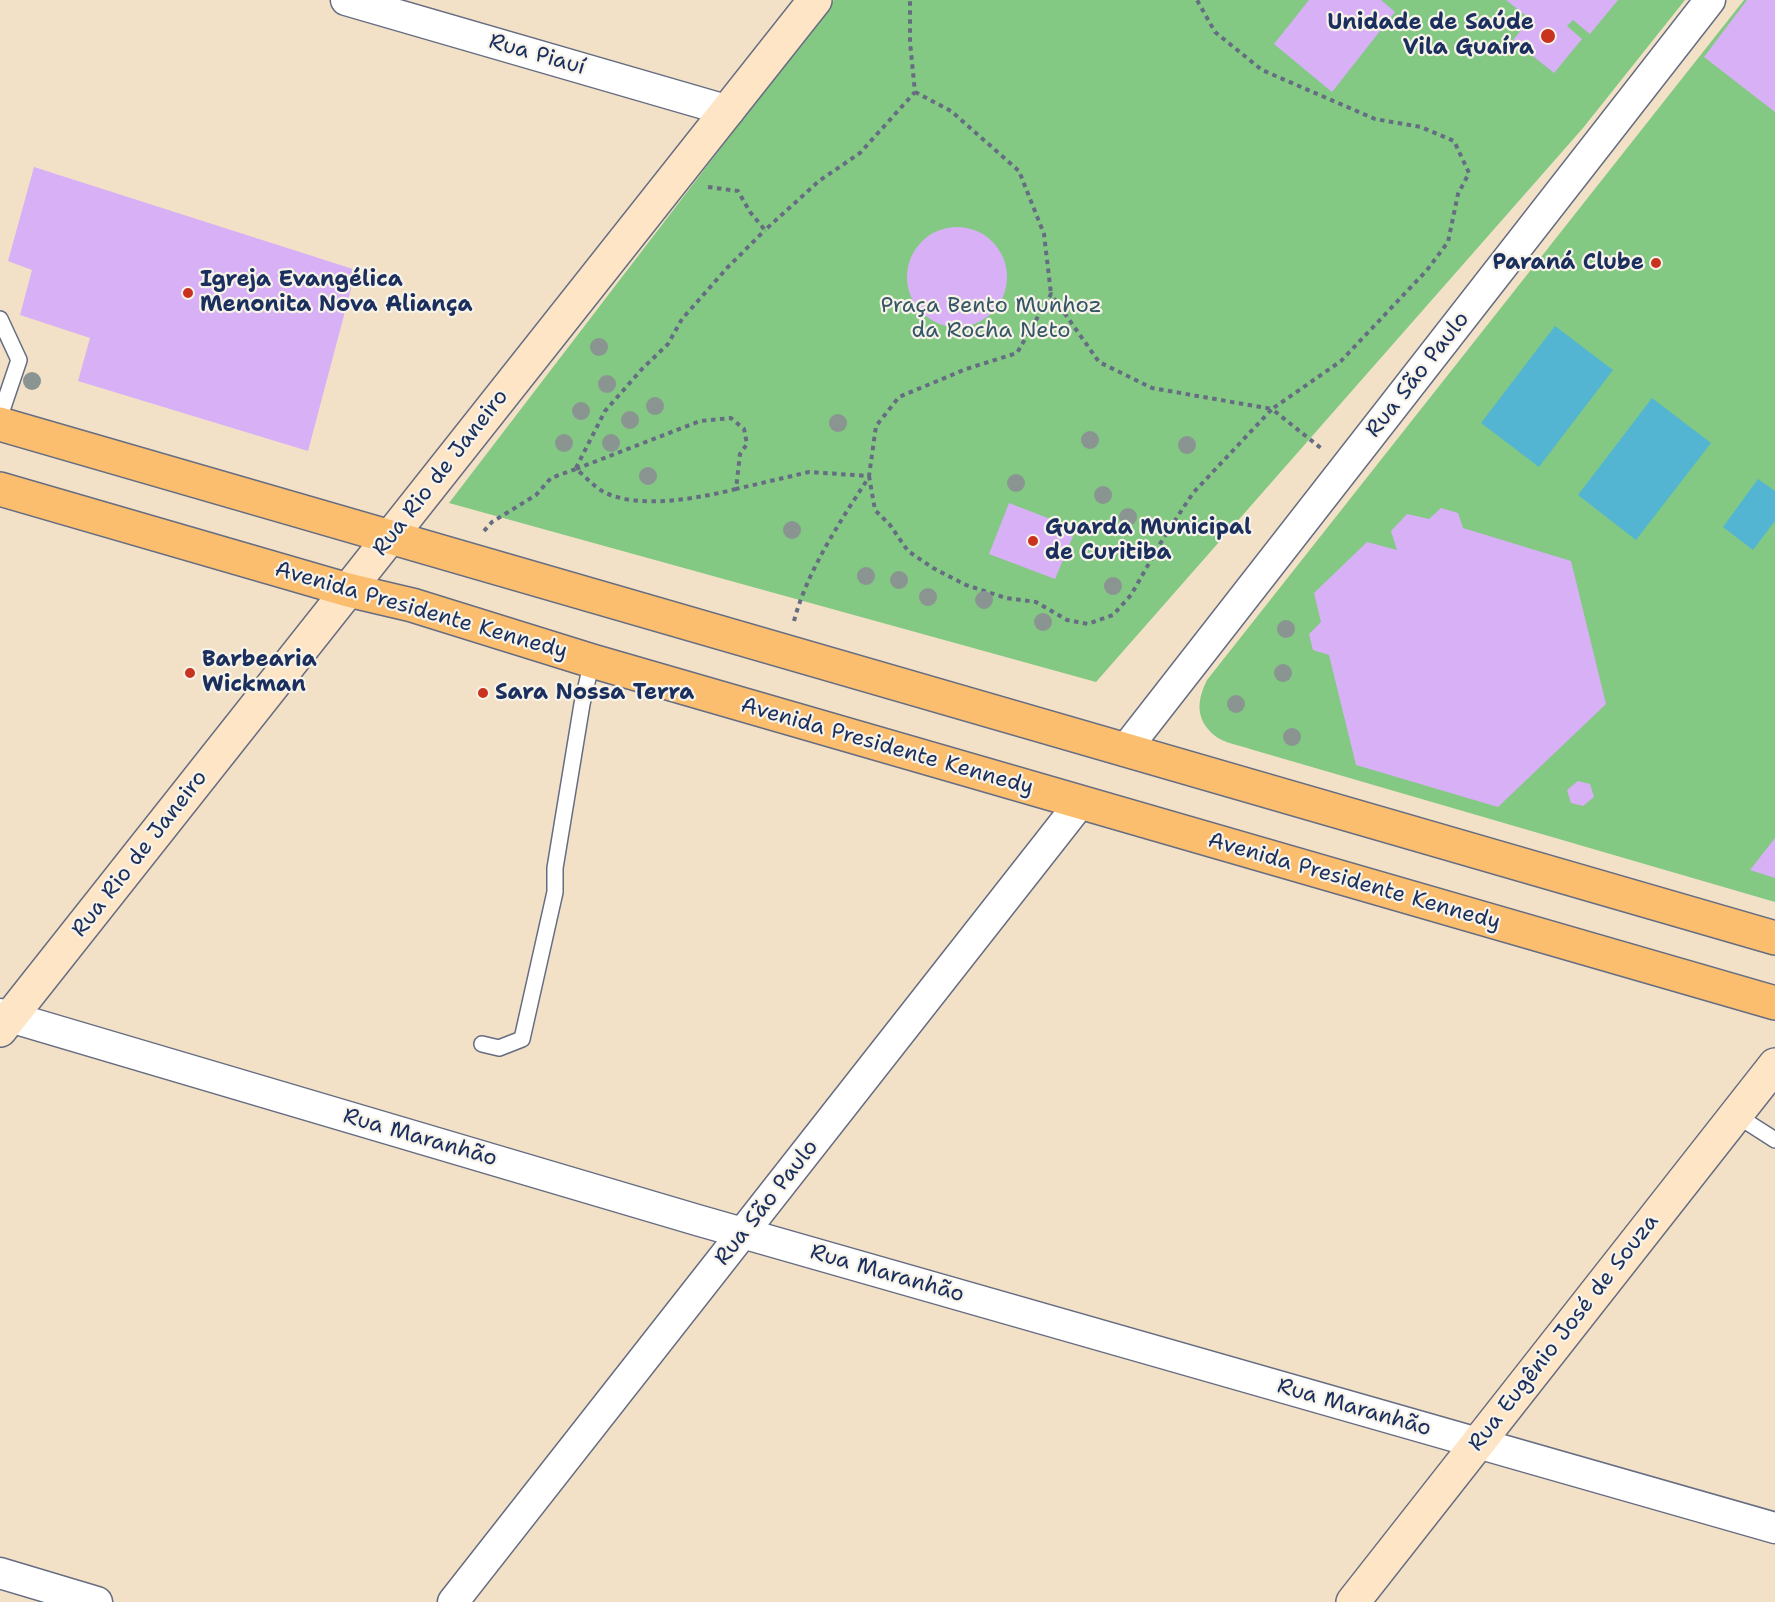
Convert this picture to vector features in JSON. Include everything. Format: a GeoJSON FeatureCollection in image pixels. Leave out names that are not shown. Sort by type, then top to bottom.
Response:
{"type":"FeatureCollection","features":[{"type":"Feature","properties":{"kind":"main road"},"geometry":{"type":"LineString","coordinates":[[0,424],[463,556],[1775,938]]}},
{"type":"Feature","properties":{"kind":"main road","name":"Avenida Presidente Kennedy"},"geometry":{"type":"LineString","coordinates":[[0,489],[348,590],[412,605],[592,661],[1775,1003]]}},
{"type":"Feature","properties":{"kind":"street","name":"Rua Piauí"},"geometry":{"type":"LineString","coordinates":[[346,0],[729,111]]}},
{"type":"Feature","properties":{"kind":"street","name":"Rua Rio de Janeiro"},"geometry":{"type":"LineString","coordinates":[[3,1020],[348,590],[815,0]]}},
{"type":"Feature","properties":{"kind":"street","name":"Rua São Paulo"},"geometry":{"type":"LineString","coordinates":[[1125,750],[1710,0]]}},
{"type":"Feature","properties":{"kind":"street","name":"Rua São Paulo"},"geometry":{"type":"LineString","coordinates":[[453,1602],[1080,803]]}},
{"type":"Feature","properties":{"kind":"street","name":"Rua Maranhão"},"geometry":{"type":"LineString","coordinates":[[3,1020],[1775,1528]]}},
{"type":"Feature","properties":{"kind":"street","name":"Rua Eugênio José de Souza"},"geometry":{"type":"LineString","coordinates":[[1353,1602],[1775,1065]]}},
{"type":"Feature","properties":{"kind":"street"},"geometry":{"type":"LineString","coordinates":[[0,1573],[97,1602]]}},
{"type":"Feature","properties":{"kind":"lane"},"geometry":{"type":"LineString","coordinates":[[0,319],[6,345],[19,360],[0,416]]}},
{"type":"Feature","properties":{"kind":"lane"},"geometry":{"type":"LineString","coordinates":[[482,1044],[499,1048],[522,1039],[555,892],[555,868],[582,704],[592,661]]}},
{"type":"Feature","properties":{"kind":"lane"},"geometry":{"type":"LineString","coordinates":[[1736,1115],[1775,1140]]}},
{"type":"Feature","properties":{"kind":"path"},"geometry":{"type":"LineString","coordinates":[[576,469],[605,411],[642,369],[668,344],[682,320],[727,268],[819,181],[860,153],[915,92],[910,42],[910,0]]}},
{"type":"Feature","properties":{"kind":"path"},"geometry":{"type":"LineString","coordinates":[[1051,294],[1017,353],[966,369],[899,398],[876,426],[869,476],[875,510],[890,525],[908,551],[933,568],[966,585],[1006,598],[1036,602],[1067,620],[1088,624],[1113,615],[1131,595],[1164,537],[1193,493],[1272,410],[1341,361],[1427,270],[1448,242],[1458,194],[1468,173],[1455,141],[1421,127],[1375,119],[1262,70],[1215,32],[1197,0]]}},
{"type":"Feature","properties":{"kind":"path"},"geometry":{"type":"LineString","coordinates":[[915,92],[951,111],[1019,171],[1044,234],[1051,294],[1100,362],[1152,388],[1272,410],[1346,469]]}},
{"type":"Feature","properties":{"kind":"path"},"geometry":{"type":"LineString","coordinates":[[663,192],[714,186],[738,191],[750,212],[765,230]]}},
{"type":"Feature","properties":{"kind":"path"},"geometry":{"type":"LineString","coordinates":[[463,556],[492,522],[536,495],[551,478],[700,421],[730,417],[744,429],[747,444],[740,454],[736,489]]}},
{"type":"Feature","properties":{"kind":"path"},"geometry":{"type":"LineString","coordinates":[[576,469],[604,492],[642,502],[706,496],[808,472],[869,476]]}},
{"type":"Feature","properties":{"kind":"path"},"geometry":{"type":"LineString","coordinates":[[785,651],[798,606],[833,534],[869,476]]}},
{"type":"Feature","properties":{"kind":"green space","name":"Praça Bento Munhoz da Rocha Neto"},"geometry":{"type":"Polygon","coordinates":[[[834,0],[1685,0],[1583,128],[1096,682],[449,503],[834,0]]]}},
{"type":"Feature","properties":{"kind":"green space","name":"Paraná Clube"},"geometry":{"type":"Polygon","coordinates":[[[1744,0],[1775,0],[1775,902],[1231,744],[1218,738],[1208,729],[1201,716],[1201,695],[1207,680],[1744,0]]]}},
{"type":"Feature","properties":{"kind":"water"},"geometry":{"type":"Polygon","coordinates":[[[1555,326],[1613,370],[1539,467],[1481,423],[1555,326]]]}},
{"type":"Feature","properties":{"kind":"water"},"geometry":{"type":"Polygon","coordinates":[[[1652,398],[1711,443],[1636,540],[1578,495],[1652,398]]]}},
{"type":"Feature","properties":{"kind":"water"},"geometry":{"type":"Polygon","coordinates":[[[1758,479],[1775,491],[1775,521],[1753,550],[1723,527],[1758,479]]]}},
{"type":"Feature","properties":{"kind":"building"},"geometry":{"type":"Polygon","coordinates":[[[1309,0],[1381,0],[1395,12],[1332,92],[1274,44],[1309,0]]]}},
{"type":"Feature","properties":{"kind":"building","name":"Unidade de Saúde Vila Guaíra"},"geometry":{"type":"Polygon","coordinates":[[[1506,0],[1618,0],[1590,34],[1573,20],[1567,26],[1582,39],[1554,73],[1513,40],[1530,19],[1506,0]]]}},
{"type":"Feature","properties":{"kind":"building"},"geometry":{"type":"Polygon","coordinates":[[[1747,0],[1775,0],[1775,112],[1704,57],[1747,0]]]}},
{"type":"Feature","properties":{"kind":"building","name":"Igreja Evangélica Menonita Nova Aliança"},"geometry":{"type":"Polygon","coordinates":[[[34,167],[356,270],[308,451],[78,381],[90,338],[20,315],[32,270],[8,261],[34,167]]]}},
{"type":"Feature","properties":{"kind":"building"},"geometry":{"type":"Polygon","coordinates":[[[957,227],[976,231],[992,242],[1003,258],[1007,277],[1003,296],[992,312],[976,323],[957,327],[938,323],[922,312],[911,296],[907,277],[911,258],[922,242],[938,231],[957,227]]]}},
{"type":"Feature","properties":{"kind":"building","name":"Guarda Municipal de Curitiba"},"geometry":{"type":"Polygon","coordinates":[[[1009,503],[1076,529],[1055,579],[989,554],[1009,503]]]}},
{"type":"Feature","properties":{"kind":"building"},"geometry":{"type":"Polygon","coordinates":[[[1441,508],[1458,513],[1463,528],[1571,561],[1606,704],[1498,807],[1356,765],[1329,655],[1313,650],[1309,634],[1321,622],[1314,593],[1367,542],[1397,550],[1391,531],[1407,514],[1429,519],[1441,508]]]}},
{"type":"Feature","properties":{"kind":"building"},"geometry":{"type":"Polygon","coordinates":[[[1578,781],[1590,784],[1594,797],[1583,806],[1571,803],[1567,790],[1578,781]]]}},
{"type":"Feature","properties":{"kind":"building"},"geometry":{"type":"Polygon","coordinates":[[[1775,838],[1775,878],[1750,870],[1775,838]]]}},
{"type":"Feature","properties":{"kind":"place","name":"Unidade de Saúde Vila Guaíra"},"geometry":{"type":"Point","coordinates":[1548,36]}},
{"type":"Feature","properties":{"kind":"place","name":"Paraná Clube"},"geometry":{"type":"Point","coordinates":[1656,263]}},
{"type":"Feature","properties":{"kind":"place","name":"Igreja Evangélica Menonita Nova Aliança"},"geometry":{"type":"Point","coordinates":[188,293]}},
{"type":"Feature","properties":{"kind":"place","name":"Guarda Municipal de Curitiba"},"geometry":{"type":"Point","coordinates":[1033,541]}},
{"type":"Feature","properties":{"kind":"place","name":"Barbearia Wickman"},"geometry":{"type":"Point","coordinates":[190,673]}},
{"type":"Feature","properties":{"kind":"place","name":"Sara Nossa Terra"},"geometry":{"type":"Point","coordinates":[483,693]}}]}
